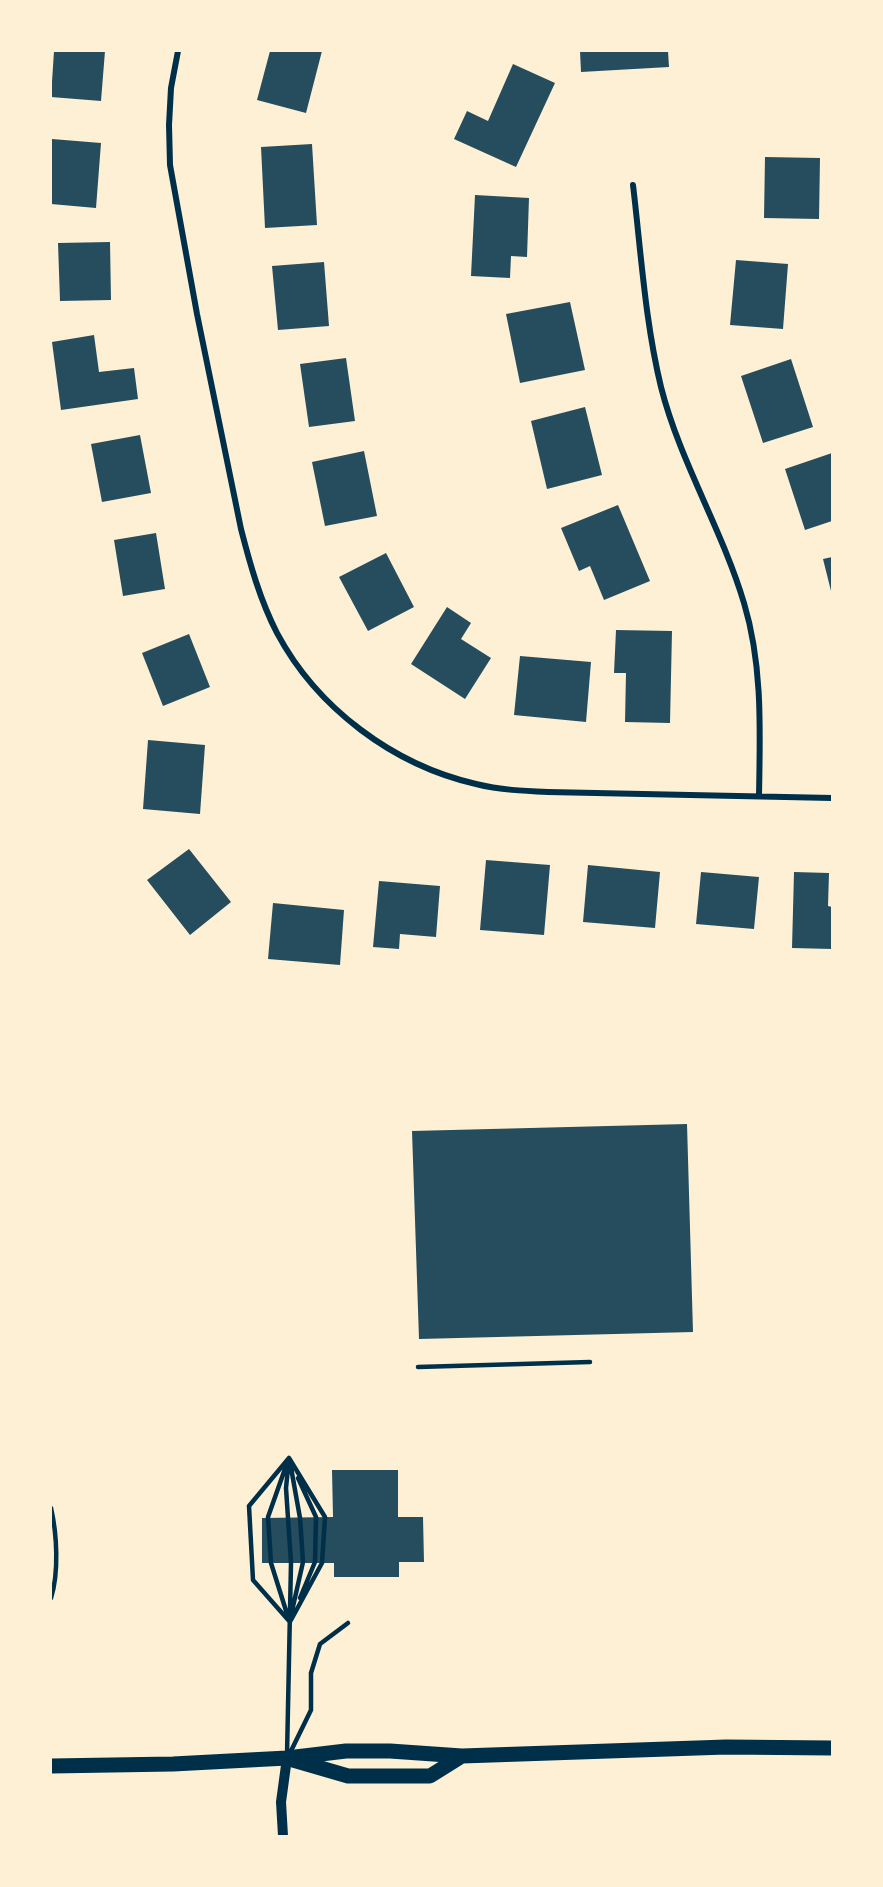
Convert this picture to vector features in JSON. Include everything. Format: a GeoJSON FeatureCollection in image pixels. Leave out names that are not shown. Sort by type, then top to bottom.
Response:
{"type":"FeatureCollection","features":[{"type":"Feature","properties":{"kind":"main road"},"geometry":{"type":"LineString","coordinates":[[51,1766],[173,1764],[287,1758],[346,1751],[390,1751],[462,1756],[726,1748],[832,1748]]}},
{"type":"Feature","properties":{"kind":"main road"},"geometry":{"type":"LineString","coordinates":[[287,1758],[348,1776],[430,1776],[462,1756]]}},
{"type":"Feature","properties":{"kind":"street"},"geometry":{"type":"LineString","coordinates":[[178,51],[171,88],[170,165],[197,315],[250,564],[277,633],[296,663],[318,691],[359,729],[404,758],[475,784],[512,790],[549,792],[832,798]]}},
{"type":"Feature","properties":{"kind":"street"},"geometry":{"type":"LineString","coordinates":[[633,185],[653,351],[661,388],[673,426],[731,566],[753,639],[760,714],[759,796]]}},
{"type":"Feature","properties":{"kind":"street"},"geometry":{"type":"LineString","coordinates":[[283,1836],[281,1802],[287,1758]]}},
{"type":"Feature","properties":{"kind":"lane"},"geometry":{"type":"LineString","coordinates":[[418,1367],[590,1362]]}},
{"type":"Feature","properties":{"kind":"lane"},"geometry":{"type":"LineString","coordinates":[[289,1458],[300,1518],[303,1562],[290,1622]]}},
{"type":"Feature","properties":{"kind":"lane"},"geometry":{"type":"LineString","coordinates":[[287,1758],[291,1563],[286,1488],[289,1458]]}},
{"type":"Feature","properties":{"kind":"lane"},"geometry":{"type":"LineString","coordinates":[[289,1458],[268,1517],[271,1563],[290,1622]]}},
{"type":"Feature","properties":{"kind":"lane"},"geometry":{"type":"LineString","coordinates":[[289,1458],[316,1518],[315,1562],[290,1622]]}},
{"type":"Feature","properties":{"kind":"lane"},"geometry":{"type":"LineString","coordinates":[[289,1458],[325,1517],[322,1563],[290,1622]]}},
{"type":"Feature","properties":{"kind":"lane"},"geometry":{"type":"LineString","coordinates":[[289,1458],[249,1506],[253,1580],[290,1622]]}},
{"type":"Feature","properties":{"kind":"lane"},"geometry":{"type":"LineString","coordinates":[[51,1508],[56,1557],[55,1586],[51,1598]]}},
{"type":"Feature","properties":{"kind":"lane"},"geometry":{"type":"LineString","coordinates":[[287,1758],[311,1710],[311,1673],[320,1644],[348,1623]]}},
{"type":"Feature","properties":{"kind":"building"},"geometry":{"type":"Polygon","coordinates":[[[54,51],[105,51],[101,101],[51,97],[54,51]]]}},
{"type":"Feature","properties":{"kind":"building"},"geometry":{"type":"Polygon","coordinates":[[[270,51],[322,51],[306,113],[257,100],[270,51]]]}},
{"type":"Feature","properties":{"kind":"building"},"geometry":{"type":"Polygon","coordinates":[[[580,51],[668,51],[669,67],[581,72],[580,51]]]}},
{"type":"Feature","properties":{"kind":"building"},"geometry":{"type":"Polygon","coordinates":[[[513,64],[555,83],[516,167],[454,139],[467,111],[488,121],[513,64]]]}},
{"type":"Feature","properties":{"kind":"building"},"geometry":{"type":"Polygon","coordinates":[[[52,139],[101,143],[96,208],[51,204],[52,139]]]}},
{"type":"Feature","properties":{"kind":"building"},"geometry":{"type":"Polygon","coordinates":[[[312,144],[317,225],[265,228],[261,147],[312,144]]]}},
{"type":"Feature","properties":{"kind":"building"},"geometry":{"type":"Polygon","coordinates":[[[765,157],[820,158],[819,219],[764,218],[765,157]]]}},
{"type":"Feature","properties":{"kind":"building"},"geometry":{"type":"Polygon","coordinates":[[[475,195],[529,198],[527,257],[511,256],[510,278],[471,276],[475,195]]]}},
{"type":"Feature","properties":{"kind":"building"},"geometry":{"type":"Polygon","coordinates":[[[110,242],[111,300],[60,301],[58,243],[110,242]]]}},
{"type":"Feature","properties":{"kind":"building"},"geometry":{"type":"Polygon","coordinates":[[[736,260],[788,264],[783,329],[730,325],[736,260]]]}},
{"type":"Feature","properties":{"kind":"building"},"geometry":{"type":"Polygon","coordinates":[[[324,262],[329,326],[278,330],[272,266],[324,262]]]}},
{"type":"Feature","properties":{"kind":"building"},"geometry":{"type":"Polygon","coordinates":[[[570,302],[585,370],[520,383],[506,314],[570,302]]]}},
{"type":"Feature","properties":{"kind":"building"},"geometry":{"type":"Polygon","coordinates":[[[94,335],[99,372],[134,368],[138,399],[61,410],[52,342],[94,335]]]}},
{"type":"Feature","properties":{"kind":"building"},"geometry":{"type":"Polygon","coordinates":[[[346,358],[355,421],[309,427],[300,364],[346,358]]]}},
{"type":"Feature","properties":{"kind":"building"},"geometry":{"type":"Polygon","coordinates":[[[791,359],[813,427],[763,443],[741,376],[791,359]]]}},
{"type":"Feature","properties":{"kind":"building"},"geometry":{"type":"Polygon","coordinates":[[[585,407],[602,475],[547,489],[531,421],[585,407]]]}},
{"type":"Feature","properties":{"kind":"building"},"geometry":{"type":"Polygon","coordinates":[[[140,435],[151,493],[102,502],[91,444],[140,435]]]}},
{"type":"Feature","properties":{"kind":"building"},"geometry":{"type":"Polygon","coordinates":[[[364,451],[377,516],[325,526],[312,462],[364,451]]]}},
{"type":"Feature","properties":{"kind":"building"},"geometry":{"type":"Polygon","coordinates":[[[832,453],[832,521],[805,530],[785,469],[832,453]]]}},
{"type":"Feature","properties":{"kind":"building"},"geometry":{"type":"Polygon","coordinates":[[[618,505],[650,581],[604,600],[590,566],[579,571],[561,528],[618,505]]]}},
{"type":"Feature","properties":{"kind":"building"},"geometry":{"type":"Polygon","coordinates":[[[156,533],[165,589],[123,596],[114,540],[156,533]]]}},
{"type":"Feature","properties":{"kind":"building"},"geometry":{"type":"Polygon","coordinates":[[[386,553],[414,607],[368,631],[339,577],[386,553]]]}},
{"type":"Feature","properties":{"kind":"building"},"geometry":{"type":"Polygon","coordinates":[[[832,557],[832,591],[831,591],[823,559],[832,557]]]}},
{"type":"Feature","properties":{"kind":"building"},"geometry":{"type":"Polygon","coordinates":[[[447,607],[471,623],[461,639],[491,658],[465,699],[411,664],[447,607]]]}},
{"type":"Feature","properties":{"kind":"building"},"geometry":{"type":"Polygon","coordinates":[[[616,630],[672,631],[670,723],[625,722],[626,673],[614,673],[616,630]]]}},
{"type":"Feature","properties":{"kind":"building"},"geometry":{"type":"Polygon","coordinates":[[[189,634],[210,687],[163,706],[142,653],[189,634]]]}},
{"type":"Feature","properties":{"kind":"building"},"geometry":{"type":"Polygon","coordinates":[[[520,656],[591,662],[586,722],[514,715],[520,656]]]}},
{"type":"Feature","properties":{"kind":"building"},"geometry":{"type":"Polygon","coordinates":[[[148,740],[205,745],[200,814],[143,809],[148,740]]]}},
{"type":"Feature","properties":{"kind":"building"},"geometry":{"type":"Polygon","coordinates":[[[189,849],[231,902],[190,935],[147,880],[189,849]]]}},
{"type":"Feature","properties":{"kind":"building"},"geometry":{"type":"Polygon","coordinates":[[[486,860],[550,865],[544,935],[480,930],[486,860]]]}},
{"type":"Feature","properties":{"kind":"building"},"geometry":{"type":"Polygon","coordinates":[[[588,865],[660,872],[655,928],[583,922],[588,865]]]}},
{"type":"Feature","properties":{"kind":"building"},"geometry":{"type":"Polygon","coordinates":[[[701,872],[759,877],[754,929],[696,924],[701,872]]]}},
{"type":"Feature","properties":{"kind":"building"},"geometry":{"type":"Polygon","coordinates":[[[794,872],[829,873],[828,906],[832,907],[832,949],[792,948],[794,872]]]}},
{"type":"Feature","properties":{"kind":"building"},"geometry":{"type":"Polygon","coordinates":[[[379,881],[440,886],[436,937],[400,934],[399,949],[373,947],[379,881]]]}},
{"type":"Feature","properties":{"kind":"building"},"geometry":{"type":"Polygon","coordinates":[[[273,903],[344,910],[340,965],[268,959],[273,903]]]}},
{"type":"Feature","properties":{"kind":"building"},"geometry":{"type":"Polygon","coordinates":[[[687,1124],[693,1332],[419,1339],[412,1131],[687,1124]]]}},
{"type":"Feature","properties":{"kind":"building"},"geometry":{"type":"Polygon","coordinates":[[[332,1470],[398,1470],[398,1517],[423,1517],[424,1562],[399,1562],[399,1577],[334,1577],[334,1563],[262,1563],[262,1518],[333,1517],[332,1470]]]}}]}
